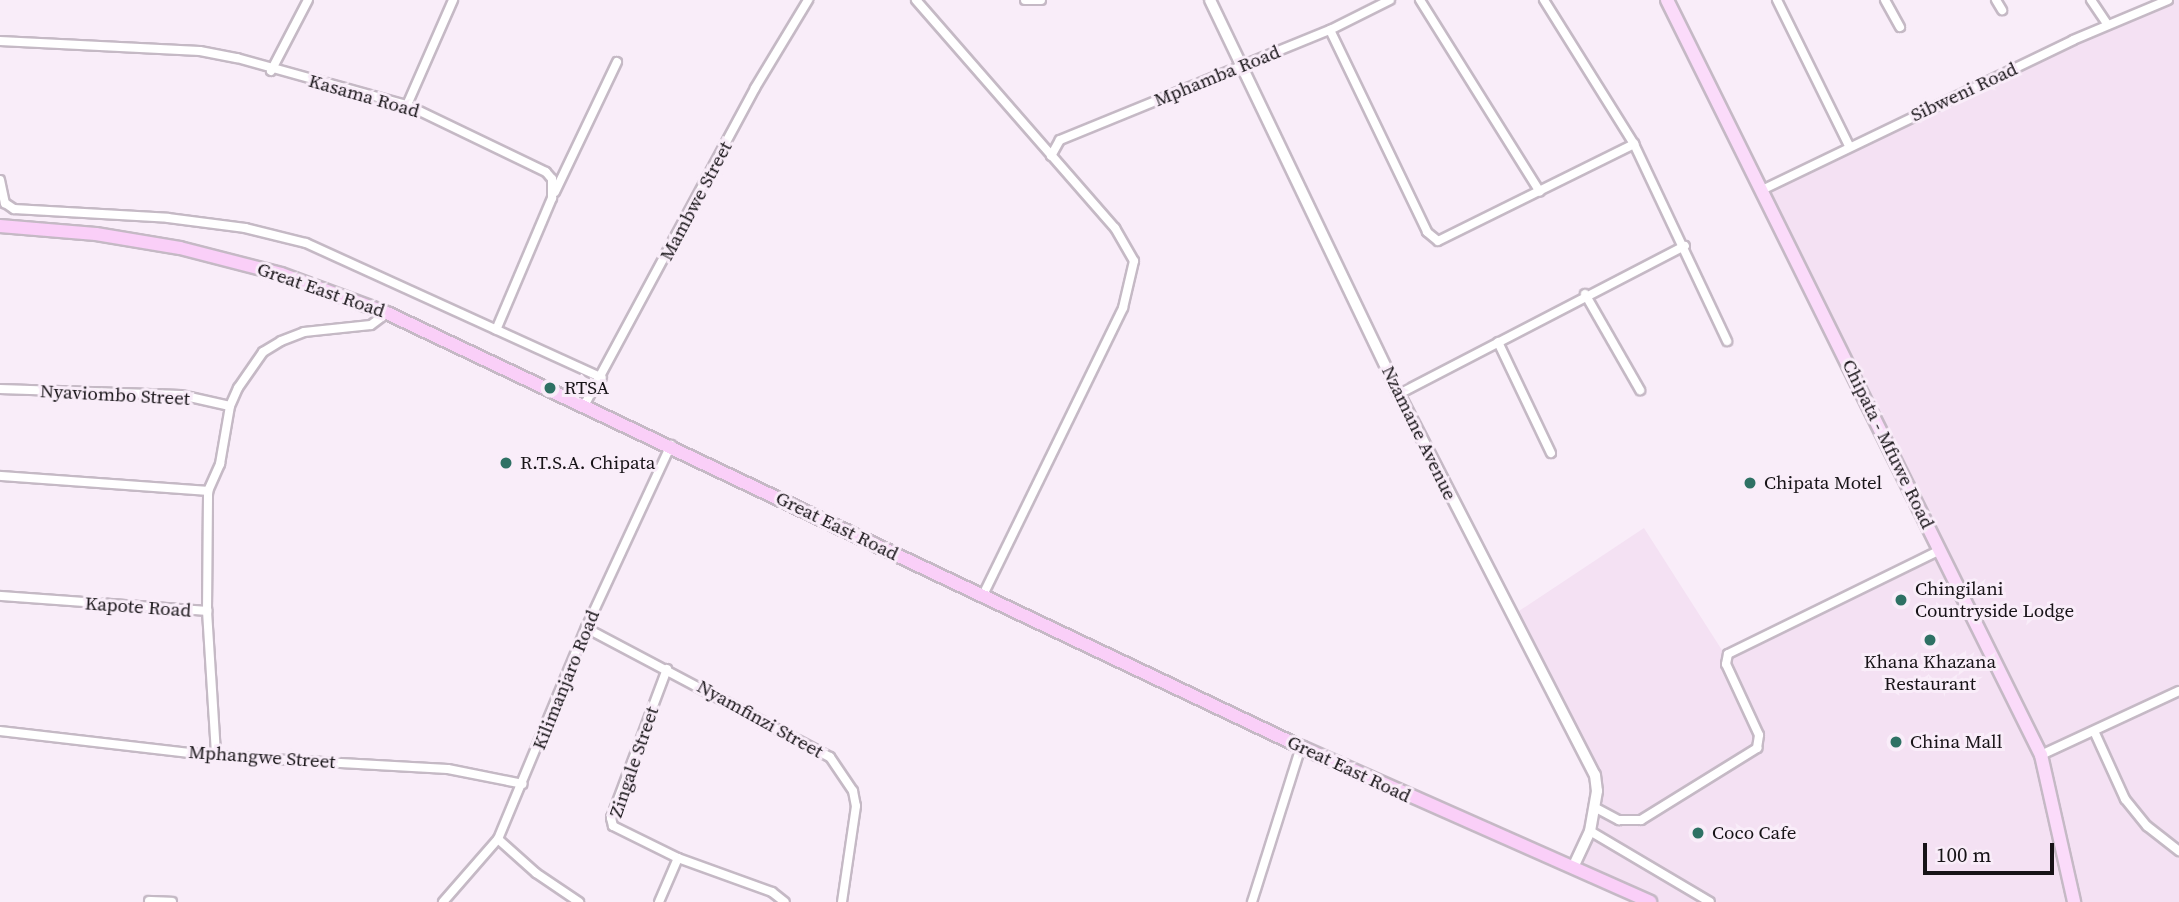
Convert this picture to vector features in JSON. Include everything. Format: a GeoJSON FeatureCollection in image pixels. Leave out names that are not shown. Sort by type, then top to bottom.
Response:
{"type":"FeatureCollection","features":[{"type":"Feature","properties":{"kind":"highway","name":"Great East Road"},"geometry":{"type":"LineString","coordinates":[[0,226],[96,234],[180,248],[281,274],[387,313],[585,404],[982,598],[1301,747],[1650,902]]}},
{"type":"Feature","properties":{"kind":"main road","name":"Chipata - Mfuwe Road"},"geometry":{"type":"LineString","coordinates":[[1667,0],[2040,755],[2074,902]]}},
{"type":"Feature","properties":{"kind":"street"},"geometry":{"type":"LineString","coordinates":[[271,71],[308,0]]}},
{"type":"Feature","properties":{"kind":"street"},"geometry":{"type":"LineString","coordinates":[[407,105],[453,0]]}},
{"type":"Feature","properties":{"kind":"street","name":"Mambwe Street"},"geometry":{"type":"LineString","coordinates":[[585,404],[755,88],[808,0]]}},
{"type":"Feature","properties":{"kind":"street"},"geometry":{"type":"LineString","coordinates":[[916,0],[1129,247],[1132,281],[1123,308],[982,598]]}},
{"type":"Feature","properties":{"kind":"street"},"geometry":{"type":"LineString","coordinates":[[1025,0],[1041,0]]}},
{"type":"Feature","properties":{"kind":"street","name":"Nzamane Avenue"},"geometry":{"type":"LineString","coordinates":[[1210,0],[1245,64],[1399,394],[1595,775],[1596,808],[1590,831],[1573,867]]}},
{"type":"Feature","properties":{"kind":"street","name":"Mphamba Road"},"geometry":{"type":"LineString","coordinates":[[1051,156],[1060,140],[1330,30],[1390,0]]}},
{"type":"Feature","properties":{"kind":"street"},"geometry":{"type":"LineString","coordinates":[[1420,0],[1540,192]]}},
{"type":"Feature","properties":{"kind":"street"},"geometry":{"type":"LineString","coordinates":[[1544,0],[1634,144],[1685,246],[1727,341]]}},
{"type":"Feature","properties":{"kind":"street"},"geometry":{"type":"LineString","coordinates":[[1777,0],[1849,146]]}},
{"type":"Feature","properties":{"kind":"street"},"geometry":{"type":"LineString","coordinates":[[1885,0],[1900,27]]}},
{"type":"Feature","properties":{"kind":"street"},"geometry":{"type":"LineString","coordinates":[[1996,0],[2002,10]]}},
{"type":"Feature","properties":{"kind":"street"},"geometry":{"type":"LineString","coordinates":[[2091,0],[2108,25]]}},
{"type":"Feature","properties":{"kind":"street","name":"Sibweni Road"},"geometry":{"type":"LineString","coordinates":[[1762,190],[1849,146],[2108,25],[2168,0]]}},
{"type":"Feature","properties":{"kind":"street"},"geometry":{"type":"LineString","coordinates":[[1330,30],[1431,237],[1438,241],[1449,238],[1634,144]]}},
{"type":"Feature","properties":{"kind":"street","name":"Kasama Road"},"geometry":{"type":"LineString","coordinates":[[0,41],[200,51],[407,105],[546,172],[552,179],[552,198]]}},
{"type":"Feature","properties":{"kind":"street"},"geometry":{"type":"LineString","coordinates":[[496,330],[552,198],[617,62]]}},
{"type":"Feature","properties":{"kind":"street"},"geometry":{"type":"LineString","coordinates":[[0,180],[5,203],[14,209],[168,218],[245,228],[306,243],[601,378]]}},
{"type":"Feature","properties":{"kind":"street"},"geometry":{"type":"LineString","coordinates":[[1399,394],[1585,294],[1685,246]]}},
{"type":"Feature","properties":{"kind":"street"},"geometry":{"type":"LineString","coordinates":[[1585,294],[1640,390]]}},
{"type":"Feature","properties":{"kind":"street","name":"Kapote Road"},"geometry":{"type":"LineString","coordinates":[[0,596],[207,611],[208,491],[220,464],[230,407],[263,352],[304,332],[371,325],[387,313]]}},
{"type":"Feature","properties":{"kind":"street"},"geometry":{"type":"LineString","coordinates":[[1497,342],[1551,453]]}},
{"type":"Feature","properties":{"kind":"street","name":"Nyaviombo Street"},"geometry":{"type":"LineString","coordinates":[[0,389],[181,395],[230,407]]}},
{"type":"Feature","properties":{"kind":"street","name":"Kilimanjaro Road"},"geometry":{"type":"LineString","coordinates":[[443,902],[498,839],[586,628],[671,445]]}},
{"type":"Feature","properties":{"kind":"street"},"geometry":{"type":"LineString","coordinates":[[0,477],[208,491]]}},
{"type":"Feature","properties":{"kind":"street"},"geometry":{"type":"LineString","coordinates":[[1596,808],[1619,820],[1641,820],[1757,748],[1759,735],[1726,664],[1728,654],[1940,550]]}},
{"type":"Feature","properties":{"kind":"street"},"geometry":{"type":"LineString","coordinates":[[207,611],[216,756]]}},
{"type":"Feature","properties":{"kind":"street","name":"Nyamfinzi Street"},"geometry":{"type":"LineString","coordinates":[[586,628],[830,757],[853,791],[856,806],[842,902]]}},
{"type":"Feature","properties":{"kind":"street","name":"Zingale Street"},"geometry":{"type":"LineString","coordinates":[[667,669],[611,818],[618,832],[678,858],[772,892],[785,902]]}},
{"type":"Feature","properties":{"kind":"street"},"geometry":{"type":"LineString","coordinates":[[2040,755],[2179,691]]}},
{"type":"Feature","properties":{"kind":"street","name":"Mphangwe Street"},"geometry":{"type":"LineString","coordinates":[[0,731],[216,756],[448,769],[523,784]]}},
{"type":"Feature","properties":{"kind":"street"},"geometry":{"type":"LineString","coordinates":[[2094,732],[2125,799],[2147,826],[2179,851]]}},
{"type":"Feature","properties":{"kind":"street"},"geometry":{"type":"LineString","coordinates":[[1252,902],[1301,747]]}},
{"type":"Feature","properties":{"kind":"street"},"geometry":{"type":"LineString","coordinates":[[1590,831],[1710,902]]}},
{"type":"Feature","properties":{"kind":"street"},"geometry":{"type":"LineString","coordinates":[[498,839],[536,873],[579,902]]}},
{"type":"Feature","properties":{"kind":"street"},"geometry":{"type":"LineString","coordinates":[[659,902],[678,858]]}},
{"type":"Feature","properties":{"kind":"street"},"geometry":{"type":"LineString","coordinates":[[149,901],[172,902]]}},
{"type":"Feature","properties":{"kind":"shaded area"},"geometry":{"type":"Polygon","coordinates":[[[2171,0],[2179,0],[2179,902],[1649,902],[1573,867],[1595,775],[1513,615],[1644,528],[1727,658],[1939,550],[1762,190],[2171,0]]]}},
{"type":"Feature","properties":{"kind":"place","name":"RTSA"},"geometry":{"type":"Point","coordinates":[550,388]}},
{"type":"Feature","properties":{"kind":"place","name":"R.T.S.A. Chipata"},"geometry":{"type":"Point","coordinates":[506,463]}},
{"type":"Feature","properties":{"kind":"place","name":"Chipata Motel"},"geometry":{"type":"Point","coordinates":[1750,483]}},
{"type":"Feature","properties":{"kind":"place","name":"Chingilani Countryside Lodge"},"geometry":{"type":"Point","coordinates":[1901,600]}},
{"type":"Feature","properties":{"kind":"place","name":"Khana Khazana Restaurant"},"geometry":{"type":"Point","coordinates":[1930,640]}},
{"type":"Feature","properties":{"kind":"place","name":"China Mall"},"geometry":{"type":"Point","coordinates":[1896,742]}},
{"type":"Feature","properties":{"kind":"place","name":"Coco Cafe"},"geometry":{"type":"Point","coordinates":[1698,833]}}]}
